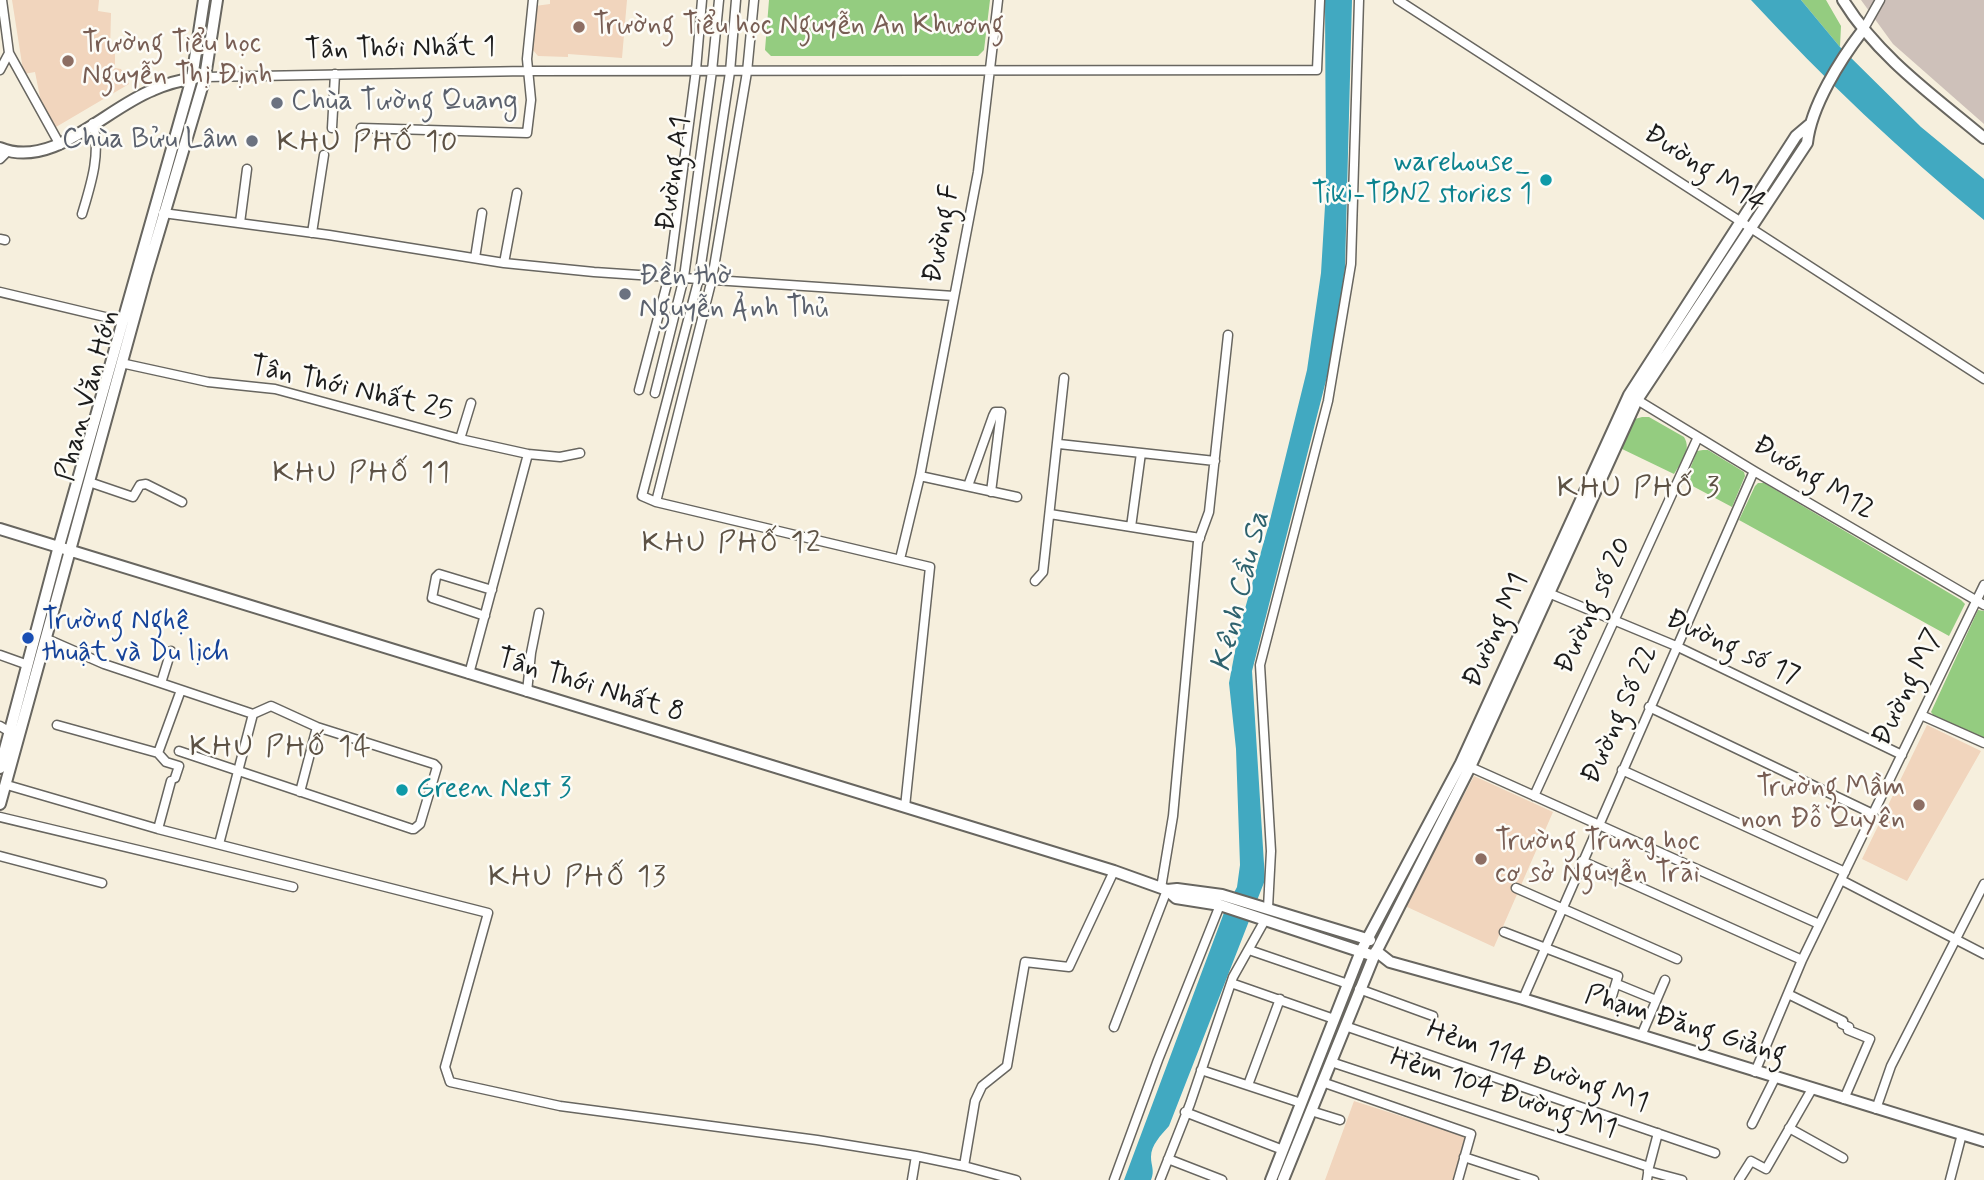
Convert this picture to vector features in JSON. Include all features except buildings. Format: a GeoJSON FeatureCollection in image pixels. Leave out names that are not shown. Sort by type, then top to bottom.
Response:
{"type":"FeatureCollection","features":[{"type":"Feature","properties":{"kind":"street","name":"Phan Văn Hớn"},"geometry":{"type":"LineString","coordinates":[[0,804],[47,639],[65,548],[122,321],[192,78],[204,0]]}},
{"type":"Feature","properties":{"kind":"street","name":"Phan Văn Hớn"},"geometry":{"type":"LineString","coordinates":[[0,768],[5,729],[89,482],[163,213],[205,77],[217,0]]}},
{"type":"Feature","properties":{"kind":"street"},"geometry":{"type":"LineString","coordinates":[[361,128],[527,133],[531,100],[526,71],[533,0]]}},
{"type":"Feature","properties":{"kind":"street","name":"Đường A1"},"geometry":{"type":"LineString","coordinates":[[639,390],[669,276],[696,71],[702,0]]}},
{"type":"Feature","properties":{"kind":"street","name":"Đường A1"},"geometry":{"type":"LineString","coordinates":[[655,393],[684,277],[719,0]]}},
{"type":"Feature","properties":{"kind":"street","name":"Đường A1"},"geometry":{"type":"LineString","coordinates":[[736,0],[730,72],[699,278],[642,496],[656,502],[712,279],[747,72],[754,0]]}},
{"type":"Feature","properties":{"kind":"street","name":"Đường F"},"geometry":{"type":"LineString","coordinates":[[900,559],[920,475],[978,172],[998,0]]}},
{"type":"Feature","properties":{"kind":"street","name":"Tân Thới Nhất 1"},"geometry":{"type":"LineString","coordinates":[[3,152],[28,154],[60,145],[152,90],[192,78],[205,77],[526,71],[1317,70],[1320,0]]}},
{"type":"Feature","properties":{"kind":"street"},"geometry":{"type":"LineString","coordinates":[[1268,908],[1270,851],[1260,665],[1328,401],[1351,264],[1359,0]]}},
{"type":"Feature","properties":{"kind":"street","name":"Đường M14"},"geometry":{"type":"LineString","coordinates":[[1398,0],[1984,379]]}},
{"type":"Feature","properties":{"kind":"street"},"geometry":{"type":"LineString","coordinates":[[1843,0],[1863,30],[1887,55],[1984,138]]}},
{"type":"Feature","properties":{"kind":"street"},"geometry":{"type":"LineString","coordinates":[[1863,30],[1880,0]]}},
{"type":"Feature","properties":{"kind":"street"},"geometry":{"type":"LineString","coordinates":[[1,1],[9,53],[60,145]]}},
{"type":"Feature","properties":{"kind":"street","name":"Đường M1"},"geometry":{"type":"LineString","coordinates":[[1633,398],[1807,144],[1809,125],[1848,51],[1863,30]]}},
{"type":"Feature","properties":{"kind":"street"},"geometry":{"type":"LineString","coordinates":[[0,70],[9,53]]}},
{"type":"Feature","properties":{"kind":"street"},"geometry":{"type":"LineString","coordinates":[[332,128],[335,74]]}},
{"type":"Feature","properties":{"kind":"street"},"geometry":{"type":"LineString","coordinates":[[82,214],[95,172],[96,135],[93,123]]}},
{"type":"Feature","properties":{"kind":"street","name":"Đường M1"},"geometry":{"type":"LineString","coordinates":[[1283,1180],[1376,950],[1466,765],[1633,398],[1796,136],[1809,125]]}},
{"type":"Feature","properties":{"kind":"street"},"geometry":{"type":"LineString","coordinates":[[312,233],[324,155]]}},
{"type":"Feature","properties":{"kind":"street"},"geometry":{"type":"LineString","coordinates":[[240,223],[247,169]]}},
{"type":"Feature","properties":{"kind":"street"},"geometry":{"type":"LineString","coordinates":[[503,262],[517,193]]}},
{"type":"Feature","properties":{"kind":"street"},"geometry":{"type":"LineString","coordinates":[[163,213],[503,262],[954,296]]}},
{"type":"Feature","properties":{"kind":"street"},"geometry":{"type":"LineString","coordinates":[[475,258],[482,213]]}},
{"type":"Feature","properties":{"kind":"street"},"geometry":{"type":"LineString","coordinates":[[0,292],[122,321]]}},
{"type":"Feature","properties":{"kind":"street"},"geometry":{"type":"LineString","coordinates":[[1114,1027],[1164,889],[1173,816],[1185,665],[1200,538],[1209,512],[1228,335]]}},
{"type":"Feature","properties":{"kind":"street","name":"Tân Thới Nhất 25"},"geometry":{"type":"LineString","coordinates":[[121,363],[208,382],[275,389],[460,439],[528,454],[560,457],[580,453]]}},
{"type":"Feature","properties":{"kind":"street"},"geometry":{"type":"LineString","coordinates":[[1035,581],[1043,572],[1065,378]]}},
{"type":"Feature","properties":{"kind":"street","name":"Đướng M12"},"geometry":{"type":"LineString","coordinates":[[1633,398],[1980,603]]}},
{"type":"Feature","properties":{"kind":"street"},"geometry":{"type":"LineString","coordinates":[[460,439],[471,403]]}},
{"type":"Feature","properties":{"kind":"street"},"geometry":{"type":"LineString","coordinates":[[968,486],[993,416],[995,412],[1001,412],[991,492]]}},
{"type":"Feature","properties":{"kind":"street","name":"Đường số 20"},"geometry":{"type":"LineString","coordinates":[[1534,796],[1698,437]]}},
{"type":"Feature","properties":{"kind":"street"},"geometry":{"type":"LineString","coordinates":[[1059,444],[1215,461]]}},
{"type":"Feature","properties":{"kind":"street"},"geometry":{"type":"LineString","coordinates":[[1132,527],[1141,453]]}},
{"type":"Feature","properties":{"kind":"street"},"geometry":{"type":"LineString","coordinates":[[469,674],[528,454]]}},
{"type":"Feature","properties":{"kind":"street","name":"Đường Số 22"},"geometry":{"type":"LineString","coordinates":[[1523,999],[1754,471]]}},
{"type":"Feature","properties":{"kind":"street"},"geometry":{"type":"LineString","coordinates":[[920,475],[1017,497]]}},
{"type":"Feature","properties":{"kind":"street"},"geometry":{"type":"LineString","coordinates":[[89,482],[133,497],[144,484],[182,502]]}},
{"type":"Feature","properties":{"kind":"street"},"geometry":{"type":"LineString","coordinates":[[656,502],[930,567],[905,807]]}},
{"type":"Feature","properties":{"kind":"street"},"geometry":{"type":"LineString","coordinates":[[1050,514],[1200,538]]}},
{"type":"Feature","properties":{"kind":"street","name":"Tân Thới Nhất 8"},"geometry":{"type":"LineString","coordinates":[[0,529],[1114,871],[1164,889],[1176,898],[1221,900]]}},
{"type":"Feature","properties":{"kind":"street"},"geometry":{"type":"LineString","coordinates":[[485,616],[432,598],[436,577],[439,574],[492,590]]}},
{"type":"Feature","properties":{"kind":"street","name":"Đường M7"},"geometry":{"type":"LineString","coordinates":[[1755,1072],[1802,960],[1921,715],[1980,603],[1984,585]]}},
{"type":"Feature","properties":{"kind":"street","name":"Đường số 17"},"geometry":{"type":"LineString","coordinates":[[1544,591],[1676,646],[1902,755]]}},
{"type":"Feature","properties":{"kind":"street"},"geometry":{"type":"LineString","coordinates":[[527,692],[539,613]]}},
{"type":"Feature","properties":{"kind":"street"},"geometry":{"type":"LineString","coordinates":[[47,639],[104,664],[253,713],[271,706],[317,727],[433,764],[436,772],[421,824],[415,829],[179,751]]}},
{"type":"Feature","properties":{"kind":"street"},"geometry":{"type":"LineString","coordinates":[[161,683],[171,651]]}},
{"type":"Feature","properties":{"kind":"street"},"geometry":{"type":"LineString","coordinates":[[0,655],[28,665]]}},
{"type":"Feature","properties":{"kind":"street"},"geometry":{"type":"LineString","coordinates":[[158,753],[181,690]]}},
{"type":"Feature","properties":{"kind":"street"},"geometry":{"type":"LineString","coordinates":[[1649,707],[1873,814]]}},
{"type":"Feature","properties":{"kind":"street"},"geometry":{"type":"LineString","coordinates":[[219,844],[253,713]]}},
{"type":"Feature","properties":{"kind":"street"},"geometry":{"type":"LineString","coordinates":[[1921,715],[1984,743]]}},
{"type":"Feature","properties":{"kind":"street"},"geometry":{"type":"LineString","coordinates":[[57,725],[158,753],[166,762],[179,766],[159,829]]}},
{"type":"Feature","properties":{"kind":"street"},"geometry":{"type":"LineString","coordinates":[[300,792],[317,727]]}},
{"type":"Feature","properties":{"kind":"street"},"geometry":{"type":"LineString","coordinates":[[1466,765],[1819,924]]}},
{"type":"Feature","properties":{"kind":"street","name":"Đường M1"},"geometry":{"type":"LineString","coordinates":[[1271,1180],[1366,939],[1466,765]]}},
{"type":"Feature","properties":{"kind":"street"},"geometry":{"type":"LineString","coordinates":[[1622,769],[1843,876],[1984,954]]}},
{"type":"Feature","properties":{"kind":"street"},"geometry":{"type":"LineString","coordinates":[[6,785],[159,829],[488,913],[445,1067],[450,1082],[570,1108],[817,1140],[916,1157],[1016,1180]]}},
{"type":"Feature","properties":{"kind":"street"},"geometry":{"type":"LineString","coordinates":[[0,817],[293,887]]}},
{"type":"Feature","properties":{"kind":"street"},"geometry":{"type":"LineString","coordinates":[[0,856],[102,883]]}},
{"type":"Feature","properties":{"kind":"street"},"geometry":{"type":"LineString","coordinates":[[1582,861],[1802,960]]}},
{"type":"Feature","properties":{"kind":"street"},"geometry":{"type":"LineString","coordinates":[[964,1166],[975,1101],[982,1086],[1007,1066],[1025,962],[1069,967],[1114,871]]}},
{"type":"Feature","properties":{"kind":"street"},"geometry":{"type":"LineString","coordinates":[[1876,1109],[1891,1066],[1984,884]]}},
{"type":"Feature","properties":{"kind":"street"},"geometry":{"type":"LineString","coordinates":[[1516,887],[1677,959]]}},
{"type":"Feature","properties":{"kind":"street"},"geometry":{"type":"LineString","coordinates":[[1114,1180],[1221,900]]}},
{"type":"Feature","properties":{"kind":"street","name":"Phạm Đăng Giảng"},"geometry":{"type":"LineString","coordinates":[[1221,900],[1268,908],[1366,939],[1390,962],[1523,999],[1984,1141]]}},
{"type":"Feature","properties":{"kind":"street","name":"Phạm Đăng Giảng"},"geometry":{"type":"LineString","coordinates":[[1221,900],[1265,920],[1361,951],[1376,950]]}},
{"type":"Feature","properties":{"kind":"street"},"geometry":{"type":"LineString","coordinates":[[1160,1180],[1190,1104],[1231,984],[1265,920]]}},
{"type":"Feature","properties":{"kind":"street"},"geometry":{"type":"LineString","coordinates":[[1504,932],[1618,976],[1610,1003]]}},
{"type":"Feature","properties":{"kind":"street"},"geometry":{"type":"LineString","coordinates":[[1249,950],[1348,984]]}},
{"type":"Feature","properties":{"kind":"street"},"geometry":{"type":"LineString","coordinates":[[1641,1036],[1665,980]]}},
{"type":"Feature","properties":{"kind":"street"},"geometry":{"type":"LineString","coordinates":[[1231,984],[1334,1019]]}},
{"type":"Feature","properties":{"kind":"street"},"geometry":{"type":"LineString","coordinates":[[1617,984],[1656,1000]]}},
{"type":"Feature","properties":{"kind":"street"},"geometry":{"type":"LineString","coordinates":[[1359,989],[1433,1016]]}},
{"type":"Feature","properties":{"kind":"street"},"geometry":{"type":"LineString","coordinates":[[1788,994],[1843,1021],[1842,1024],[1849,1027],[1848,1030],[1870,1039],[1844,1099]]}},
{"type":"Feature","properties":{"kind":"street"},"geometry":{"type":"LineString","coordinates":[[1248,1085],[1280,999]]}},
{"type":"Feature","properties":{"kind":"street","name":"Hẻm 114 Đường M1"},"geometry":{"type":"LineString","coordinates":[[1345,1026],[1715,1153]]}},
{"type":"Feature","properties":{"kind":"street","name":"Hẻm 104 Đường M1"},"geometry":{"type":"LineString","coordinates":[[1331,1062],[1648,1173],[1682,1180]]}},
{"type":"Feature","properties":{"kind":"street"},"geometry":{"type":"LineString","coordinates":[[1201,1070],[1301,1103]]}},
{"type":"Feature","properties":{"kind":"street"},"geometry":{"type":"LineString","coordinates":[[1752,1124],[1775,1078]]}},
{"type":"Feature","properties":{"kind":"street"},"geometry":{"type":"LineString","coordinates":[[1322,1082],[1471,1133],[1458,1180]]}},
{"type":"Feature","properties":{"kind":"street"},"geometry":{"type":"LineString","coordinates":[[1739,1180],[1751,1161],[1766,1169],[1812,1089]]}},
{"type":"Feature","properties":{"kind":"street"},"geometry":{"type":"LineString","coordinates":[[1311,1111],[1340,1120]]}},
{"type":"Feature","properties":{"kind":"street"},"geometry":{"type":"LineString","coordinates":[[1185,1112],[1283,1150]]}},
{"type":"Feature","properties":{"kind":"street"},"geometry":{"type":"LineString","coordinates":[[1789,1128],[1843,1158]]}},
{"type":"Feature","properties":{"kind":"street"},"geometry":{"type":"LineString","coordinates":[[1648,1173],[1658,1133]]}},
{"type":"Feature","properties":{"kind":"street"},"geometry":{"type":"LineString","coordinates":[[1950,1180],[1962,1134]]}},
{"type":"Feature","properties":{"kind":"street"},"geometry":{"type":"LineString","coordinates":[[912,1180],[916,1157]]}},
{"type":"Feature","properties":{"kind":"street"},"geometry":{"type":"LineString","coordinates":[[1464,1157],[1521,1178],[1534,1180]]}},
{"type":"Feature","properties":{"kind":"street"},"geometry":{"type":"LineString","coordinates":[[1168,1159],[1222,1180]]}},
{"type":"Feature","properties":{"kind":"shaded area","name":"Trường Tiểu học Nguyễn Thị Định"},"geometry":{"type":"Polygon","coordinates":[[[12,0],[99,0],[98,11],[111,13],[110,53],[115,54],[115,68],[121,69],[129,84],[56,127],[41,102],[35,72],[24,74],[12,0]]]}},
{"type":"Feature","properties":{"kind":"shaded area","name":"Trường Tiểu học Nguyễn An Khương"},"geometry":{"type":"Polygon","coordinates":[[[550,0],[627,0],[622,58],[568,54],[568,57],[538,56],[532,49],[535,6],[550,4],[550,0]]]}},
{"type":"Feature","properties":{"kind":"shaded area"},"geometry":{"type":"Polygon","coordinates":[[[1861,0],[1984,0],[1984,124],[1893,44],[1861,0]]]}},
{"type":"Feature","properties":{"kind":"shaded area","name":"Trường Mầm non Đỗ Quyên"},"geometry":{"type":"Polygon","coordinates":[[[1927,725],[1981,751],[1907,881],[1862,859],[1927,725]]]}},
{"type":"Feature","properties":{"kind":"shaded area","name":"Trường Trung học cơ sở Nguyễn Trãi"},"geometry":{"type":"Polygon","coordinates":[[[1474,776],[1553,812],[1494,947],[1405,906],[1474,776]]]}},
{"type":"Feature","properties":{"kind":"shaded area"},"geometry":{"type":"Polygon","coordinates":[[[1354,1101],[1466,1137],[1454,1180],[1325,1180],[1354,1101]]]}},
{"type":"Feature","properties":{"kind":"green space"},"geometry":{"type":"Polygon","coordinates":[[[769,0],[990,0],[984,50],[978,56],[771,56],[765,50],[769,0]]]}},
{"type":"Feature","properties":{"kind":"green space"},"geometry":{"type":"Polygon","coordinates":[[[1801,0],[1826,0],[1841,26],[1840,47],[1801,0]]]}},
{"type":"Feature","properties":{"kind":"green space"},"geometry":{"type":"Polygon","coordinates":[[[1649,417],[1684,437],[1686,452],[1674,474],[1620,448],[1635,419],[1649,417]]]}},
{"type":"Feature","properties":{"kind":"green space"},"geometry":{"type":"Polygon","coordinates":[[[1708,450],[1744,472],[1745,476],[1732,507],[1685,482],[1697,451],[1708,450]]]}},
{"type":"Feature","properties":{"kind":"green space"},"geometry":{"type":"Polygon","coordinates":[[[1758,483],[1764,483],[1961,600],[1965,604],[1949,636],[1739,520],[1758,483]]]}},
{"type":"Feature","properties":{"kind":"green space"},"geometry":{"type":"Polygon","coordinates":[[[1978,610],[1984,611],[1984,741],[1931,712],[1978,610]]]}},
{"type":"Feature","properties":{"kind":"water"},"geometry":{"type":"Polygon","coordinates":[[[1325,0],[1352,0],[1345,268],[1332,357],[1252,671],[1265,880],[1169,1126],[1153,1148],[1151,1180],[1124,1180],[1225,910],[1237,887],[1240,865],[1236,749],[1229,683],[1239,630],[1270,520],[1307,370],[1321,273],[1326,189],[1325,0]]]}},
{"type":"Feature","properties":{"kind":"water"},"geometry":{"type":"Polygon","coordinates":[[[1751,0],[1801,0],[1840,47],[1921,127],[1984,179],[1984,220],[1864,114],[1751,0]]]}},
{"type":"Feature","properties":{"kind":"place","name":"Trường Tiểu học Nguyễn An Khương"},"geometry":{"type":"Point","coordinates":[579,27]}},
{"type":"Feature","properties":{"kind":"place","name":"Trường Tiểu học Nguyễn Thị Định"},"geometry":{"type":"Point","coordinates":[68,61]}},
{"type":"Feature","properties":{"kind":"place","name":"Chùa Tường Quang"},"geometry":{"type":"Point","coordinates":[277,103]}},
{"type":"Feature","properties":{"kind":"place","name":"Chùa Bửu Lâm"},"geometry":{"type":"Point","coordinates":[252,141]}},
{"type":"Feature","properties":{"kind":"place","name":"warehouse_ Tiki-TBN2 stories 1"},"geometry":{"type":"Point","coordinates":[1546,180]}},
{"type":"Feature","properties":{"kind":"place","name":"Đền thờ Nguyễn Ảnh Thủ"},"geometry":{"type":"Point","coordinates":[625,294]}},
{"type":"Feature","properties":{"kind":"place","name":"Trường Nghệ thuật và Du lịch"},"geometry":{"type":"Point","coordinates":[28,638]}},
{"type":"Feature","properties":{"kind":"place","name":"Green Nest 3"},"geometry":{"type":"Point","coordinates":[402,790]}},
{"type":"Feature","properties":{"kind":"place","name":"Trường Mầm non Đỗ Quyên"},"geometry":{"type":"Point","coordinates":[1919,805]}},
{"type":"Feature","properties":{"kind":"place","name":"Trường Trung học cơ sở Nguyễn Trãi"},"geometry":{"type":"Point","coordinates":[1481,859]}},
{"type":"Feature","properties":{"kind":"district","name":"KHU PHỐ 10"},"geometry":{"type":"Point","coordinates":[368,144]}},
{"type":"Feature","properties":{"kind":"district","name":"KHU PHỐ 11"},"geometry":{"type":"Point","coordinates":[362,475]}},
{"type":"Feature","properties":{"kind":"district","name":"KHU PHỐ 3"},"geometry":{"type":"Point","coordinates":[1639,490]}},
{"type":"Feature","properties":{"kind":"district","name":"KHU PHỐ 12"},"geometry":{"type":"Point","coordinates":[732,545]}},
{"type":"Feature","properties":{"kind":"district","name":"KHU PHỐ 14"},"geometry":{"type":"Point","coordinates":[281,749]}},
{"type":"Feature","properties":{"kind":"district","name":"KHU PHỐ 13"},"geometry":{"type":"Point","coordinates":[578,879]}},
{"type":"Feature","properties":{"kind":"water label","name":"Kênh Cầu Sa"},"geometry":{"type":"Point","coordinates":[1242,592]}}]}
